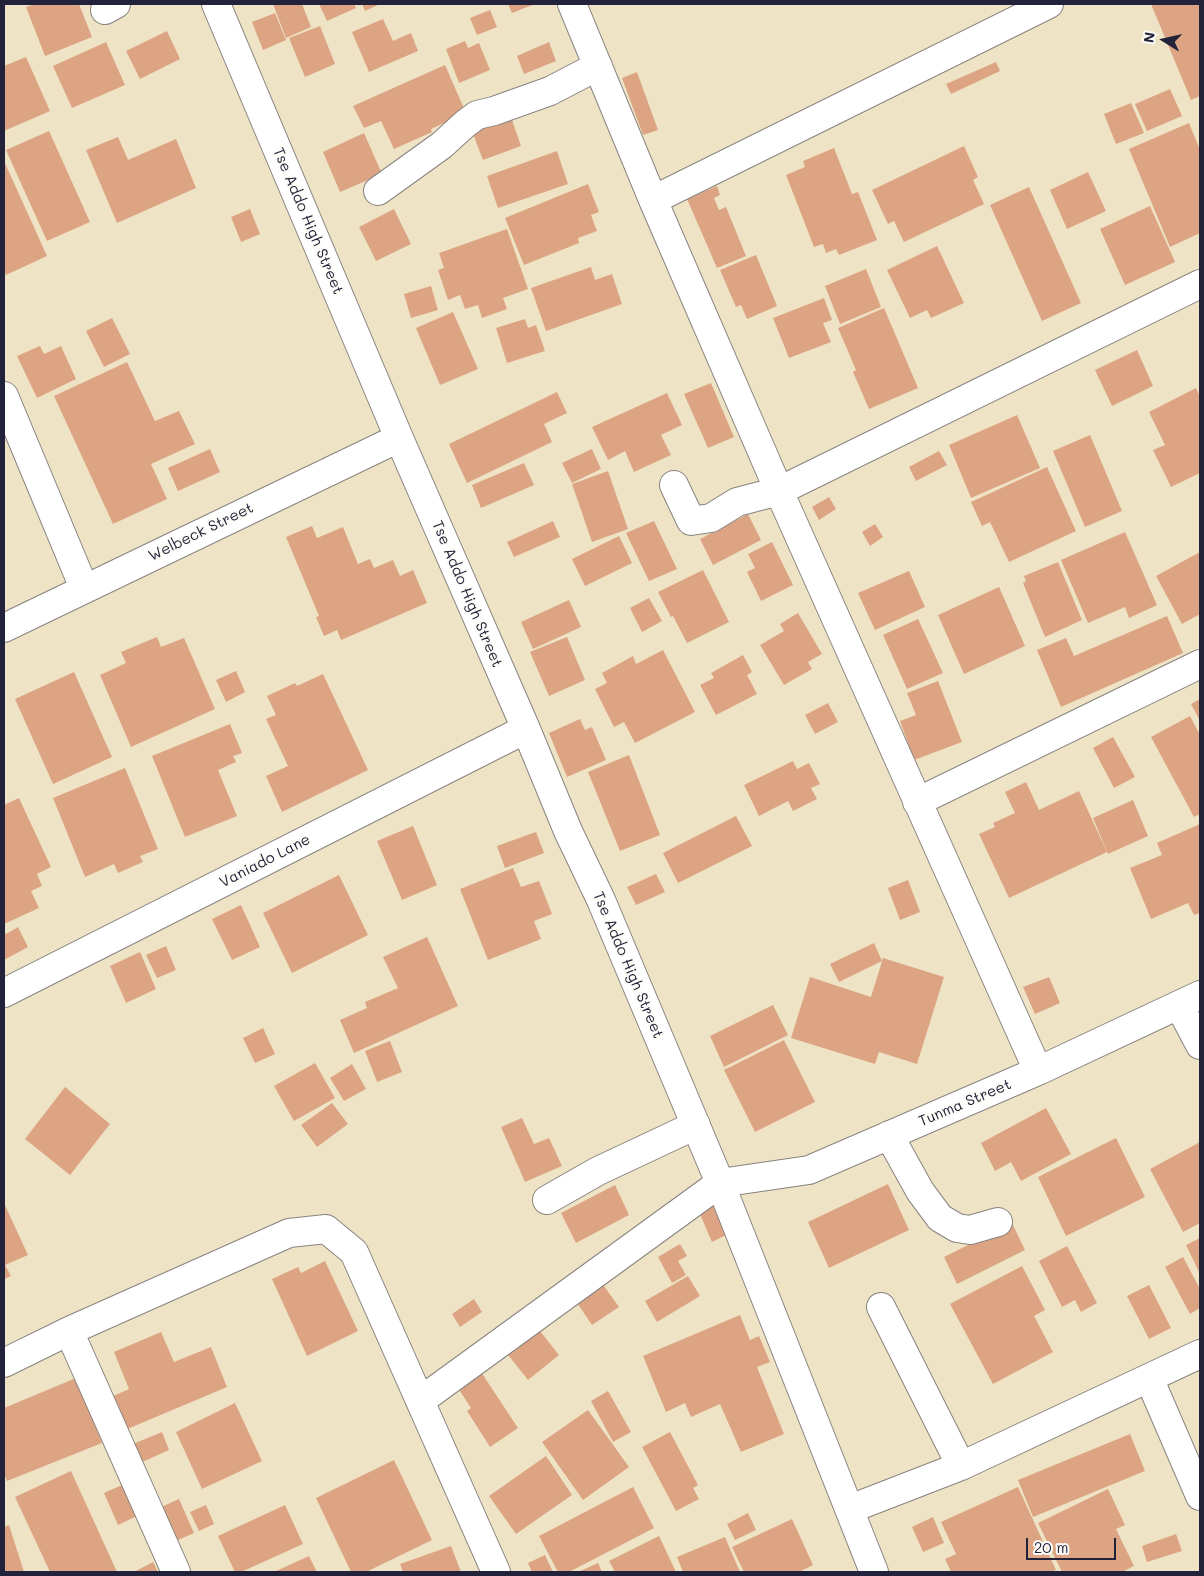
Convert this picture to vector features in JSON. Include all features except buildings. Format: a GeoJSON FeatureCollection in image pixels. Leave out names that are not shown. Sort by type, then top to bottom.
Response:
{"type":"FeatureCollection","features":[{"type":"Feature","properties":{"kind":"street","name":"Tse Addo High Street"},"geometry":{"type":"LineString","coordinates":[[216,4],[399,438],[526,729],[568,831],[601,900],[696,1125],[874,1572]]}},
{"type":"Feature","properties":{"kind":"street"},"geometry":{"type":"LineString","coordinates":[[572,4],[653,200],[779,490],[1038,1071]]}},
{"type":"Feature","properties":{"kind":"street"},"geometry":{"type":"LineString","coordinates":[[653,200],[1049,4]]}},
{"type":"Feature","properties":{"kind":"street"},"geometry":{"type":"LineString","coordinates":[[378,191],[442,145],[478,115],[550,90],[598,66]]}},
{"type":"Feature","properties":{"kind":"street"},"geometry":{"type":"LineString","coordinates":[[674,485],[691,520],[711,518],[737,502],[779,490],[1200,284]]}},
{"type":"Feature","properties":{"kind":"street"},"geometry":{"type":"LineString","coordinates":[[4,396],[84,588]]}},
{"type":"Feature","properties":{"kind":"street","name":"Welbeck Street"},"geometry":{"type":"LineString","coordinates":[[4,628],[399,438]]}},
{"type":"Feature","properties":{"kind":"street"},"geometry":{"type":"LineString","coordinates":[[917,802],[1200,664]]}},
{"type":"Feature","properties":{"kind":"street","name":"Vaniado Lane"},"geometry":{"type":"LineString","coordinates":[[4,993],[526,729]]}},
{"type":"Feature","properties":{"kind":"street"},"geometry":{"type":"LineString","coordinates":[[1190,1000],[1200,1045]]}},
{"type":"Feature","properties":{"kind":"street","name":"Tunma Street"},"geometry":{"type":"LineString","coordinates":[[720,1183],[809,1170],[1038,1071],[1190,1000]]}},
{"type":"Feature","properties":{"kind":"street"},"geometry":{"type":"LineString","coordinates":[[547,1200],[598,1171],[696,1125]]}},
{"type":"Feature","properties":{"kind":"street"},"geometry":{"type":"LineString","coordinates":[[889,1135],[920,1191],[940,1218],[957,1228],[970,1230],[998,1222]]}},
{"type":"Feature","properties":{"kind":"street"},"geometry":{"type":"LineString","coordinates":[[420,1401],[720,1183]]}},
{"type":"Feature","properties":{"kind":"street"},"geometry":{"type":"LineString","coordinates":[[4,1363],[69,1331],[289,1232],[326,1229],[354,1252],[496,1572]]}},
{"type":"Feature","properties":{"kind":"street"},"geometry":{"type":"LineString","coordinates":[[881,1307],[961,1466]]}},
{"type":"Feature","properties":{"kind":"street"},"geometry":{"type":"LineString","coordinates":[[69,1331],[176,1572]]}},
{"type":"Feature","properties":{"kind":"street"},"geometry":{"type":"LineString","coordinates":[[850,1509],[961,1466],[1200,1354]]}},
{"type":"Feature","properties":{"kind":"street"},"geometry":{"type":"LineString","coordinates":[[1148,1378],[1200,1496]]}}]}
